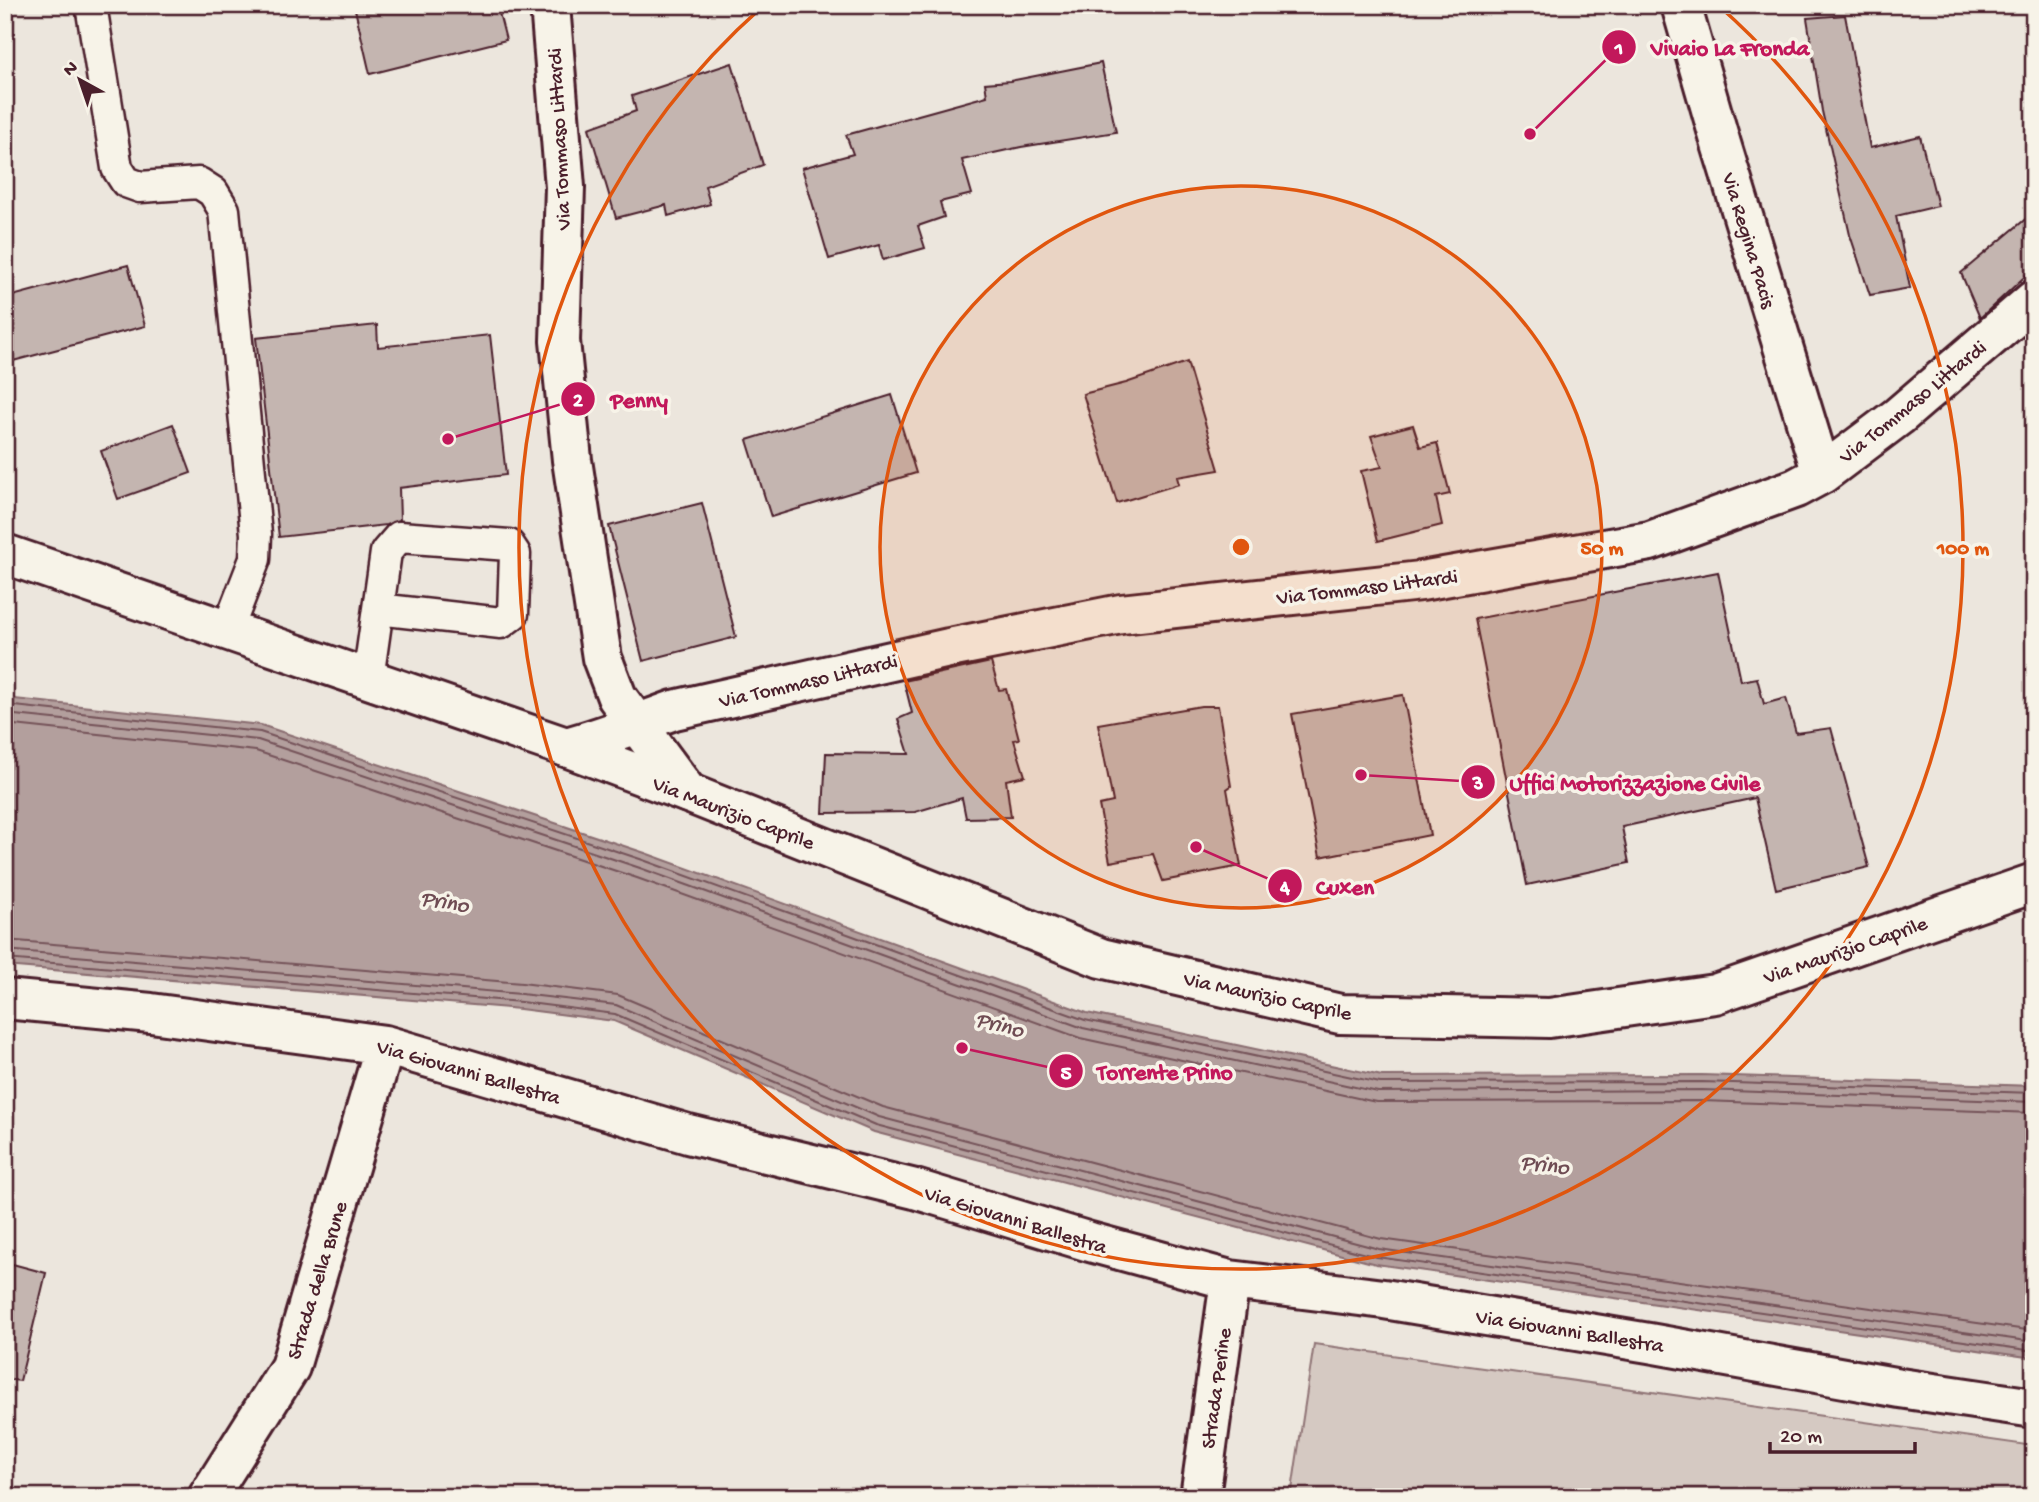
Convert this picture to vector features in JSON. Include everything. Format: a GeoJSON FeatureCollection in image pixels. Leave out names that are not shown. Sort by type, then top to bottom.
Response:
{"type":"FeatureCollection","features":[{"type":"Feature","properties":{"kind":"street","name":"Via Tommaso Littardi"},"geometry":{"type":"LineString","coordinates":[[550,5],[565,187],[560,341],[572,460],[602,658],[617,697],[635,724]]}},
{"type":"Feature","properties":{"kind":"street","name":"Via Regina Pacis"},"geometry":{"type":"LineString","coordinates":[[1681,5],[1822,474]]}},
{"type":"Feature","properties":{"kind":"street","name":"Via Tommaso Littardi"},"geometry":{"type":"LineString","coordinates":[[566,747],[609,736],[674,710],[949,648],[1121,614],[1421,581],[1650,541],[1796,488],[1822,474],[1899,416],[2034,300]]}},
{"type":"Feature","properties":{"kind":"street"},"geometry":{"type":"LineString","coordinates":[[5,554],[566,747]]}},
{"type":"Feature","properties":{"kind":"street"},"geometry":{"type":"LineString","coordinates":[[635,724],[688,793]]}},
{"type":"Feature","properties":{"kind":"street","name":"Via Maurizio Caprile"},"geometry":{"type":"LineString","coordinates":[[566,747],[1101,958],[1340,1014],[1549,1018],[1715,993],[2034,883]]}},
{"type":"Feature","properties":{"kind":"street","name":"Via Giovanni Ballestra"},"geometry":{"type":"LineString","coordinates":[[5,999],[151,1013],[385,1045],[688,1134],[915,1189],[1090,1242],[1230,1280],[1384,1299],[1900,1388],[2034,1408]]}},
{"type":"Feature","properties":{"kind":"street","name":"Strada della Brune"},"geometry":{"type":"LineString","coordinates":[[208,1497],[290,1367],[385,1045]]}},
{"type":"Feature","properties":{"kind":"street","name":"Strada Perine"},"geometry":{"type":"LineString","coordinates":[[1200,1497],[1230,1280]]}},
{"type":"Feature","properties":{"kind":"lane"},"geometry":{"type":"LineString","coordinates":[[92,5],[117,168],[126,182],[140,187],[199,183],[213,192],[224,210],[256,534],[255,559],[227,631]]}},
{"type":"Feature","properties":{"kind":"lane"},"geometry":{"type":"LineString","coordinates":[[368,679],[386,552],[400,537],[509,545],[515,554],[513,614],[501,623],[378,609]]}},
{"type":"Feature","properties":{"kind":"shaded area"},"geometry":{"type":"Polygon","coordinates":[[[1314,1344],[2034,1446],[2034,1497],[1291,1497],[1314,1344]]]}},
{"type":"Feature","properties":{"kind":"water","name":"Prino"},"geometry":{"type":"Polygon","coordinates":[[[5,698],[261,725],[645,853],[1087,1013],[1382,1076],[1702,1075],[2034,1086],[2034,1358],[1376,1264],[874,1132],[614,1021],[520,1009],[5,966],[5,698]]]}},
{"type":"Feature","properties":{"kind":"building"},"geometry":{"type":"Polygon","coordinates":[[[354,5],[497,5],[506,40],[370,74],[354,5]]]}},
{"type":"Feature","properties":{"kind":"building"},"geometry":{"type":"Polygon","coordinates":[[[1845,15],[1870,148],[1920,136],[1938,206],[1896,216],[1910,288],[1870,295],[1850,235],[1822,111],[1807,18],[1845,15]]]}},
{"type":"Feature","properties":{"kind":"building"},"geometry":{"type":"Polygon","coordinates":[[[732,63],[763,165],[705,186],[710,204],[668,216],[666,205],[616,218],[589,128],[636,111],[632,96],[732,63]]]}},
{"type":"Feature","properties":{"kind":"building"},"geometry":{"type":"Polygon","coordinates":[[[1101,63],[1116,132],[1021,147],[962,160],[972,194],[940,202],[944,217],[918,226],[925,248],[883,260],[879,245],[829,259],[802,168],[853,154],[846,135],[987,96],[985,83],[1010,81],[1101,63]]]}},
{"type":"Feature","properties":{"kind":"building"},"geometry":{"type":"Polygon","coordinates":[[[2034,212],[2034,268],[1980,318],[1961,273],[2034,212]]]}},
{"type":"Feature","properties":{"kind":"building"},"geometry":{"type":"Polygon","coordinates":[[[128,265],[145,326],[13,361],[5,332],[5,298],[128,265]]]}},
{"type":"Feature","properties":{"kind":"building"},"geometry":{"type":"Polygon","coordinates":[[[377,325],[378,347],[490,335],[506,475],[399,488],[400,520],[386,525],[279,537],[256,338],[377,325]]]}},
{"type":"Feature","properties":{"kind":"building"},"geometry":{"type":"Polygon","coordinates":[[[1187,362],[1219,470],[1177,477],[1179,484],[1117,503],[1083,394],[1126,383],[1187,362]]]}},
{"type":"Feature","properties":{"kind":"building"},"geometry":{"type":"Polygon","coordinates":[[[892,395],[916,473],[771,517],[747,440],[892,395]]]}},
{"type":"Feature","properties":{"kind":"building"},"geometry":{"type":"Polygon","coordinates":[[[173,424],[191,473],[118,499],[101,451],[173,424]]]}},
{"type":"Feature","properties":{"kind":"building"},"geometry":{"type":"Polygon","coordinates":[[[1413,425],[1420,447],[1437,443],[1450,494],[1436,497],[1442,525],[1378,541],[1361,471],[1382,467],[1371,436],[1413,425]]]}},
{"type":"Feature","properties":{"kind":"building"},"geometry":{"type":"Polygon","coordinates":[[[702,503],[736,637],[643,661],[609,526],[702,503]]]}},
{"type":"Feature","properties":{"kind":"building"},"geometry":{"type":"Polygon","coordinates":[[[1718,572],[1741,681],[1757,678],[1764,704],[1786,698],[1796,733],[1831,728],[1869,867],[1776,889],[1755,798],[1622,827],[1629,863],[1527,885],[1475,619],[1718,572]]]}},
{"type":"Feature","properties":{"kind":"building"},"geometry":{"type":"Polygon","coordinates":[[[991,662],[999,690],[1006,689],[1019,739],[1014,740],[1025,776],[1006,780],[1011,817],[966,818],[962,798],[915,812],[823,813],[826,753],[909,754],[898,719],[912,713],[904,681],[991,662]]]}},
{"type":"Feature","properties":{"kind":"building"},"geometry":{"type":"Polygon","coordinates":[[[1403,695],[1430,835],[1320,857],[1292,714],[1403,695]]]}},
{"type":"Feature","properties":{"kind":"building"},"geometry":{"type":"Polygon","coordinates":[[[1201,706],[1218,706],[1231,786],[1227,789],[1241,866],[1163,881],[1153,854],[1110,862],[1099,805],[1113,802],[1098,724],[1201,706]]]}},
{"type":"Feature","properties":{"kind":"building"},"geometry":{"type":"Polygon","coordinates":[[[5,1262],[46,1273],[20,1381],[5,1379],[5,1262]]]}},
{"type":"Feature","properties":{"kind":"place","name":"Vivaio La Fronda"},"geometry":{"type":"Point","coordinates":[1530,134]}},
{"type":"Feature","properties":{"kind":"place","name":"Penny"},"geometry":{"type":"Point","coordinates":[448,439]}},
{"type":"Feature","properties":{"kind":"place","name":"Uffici Motorizzazione Civile"},"geometry":{"type":"Point","coordinates":[1361,775]}},
{"type":"Feature","properties":{"kind":"place","name":"Cuxen"},"geometry":{"type":"Point","coordinates":[1196,847]}},
{"type":"Feature","properties":{"kind":"place","name":"Torrente Prino"},"geometry":{"type":"Point","coordinates":[962,1048]}}]}
